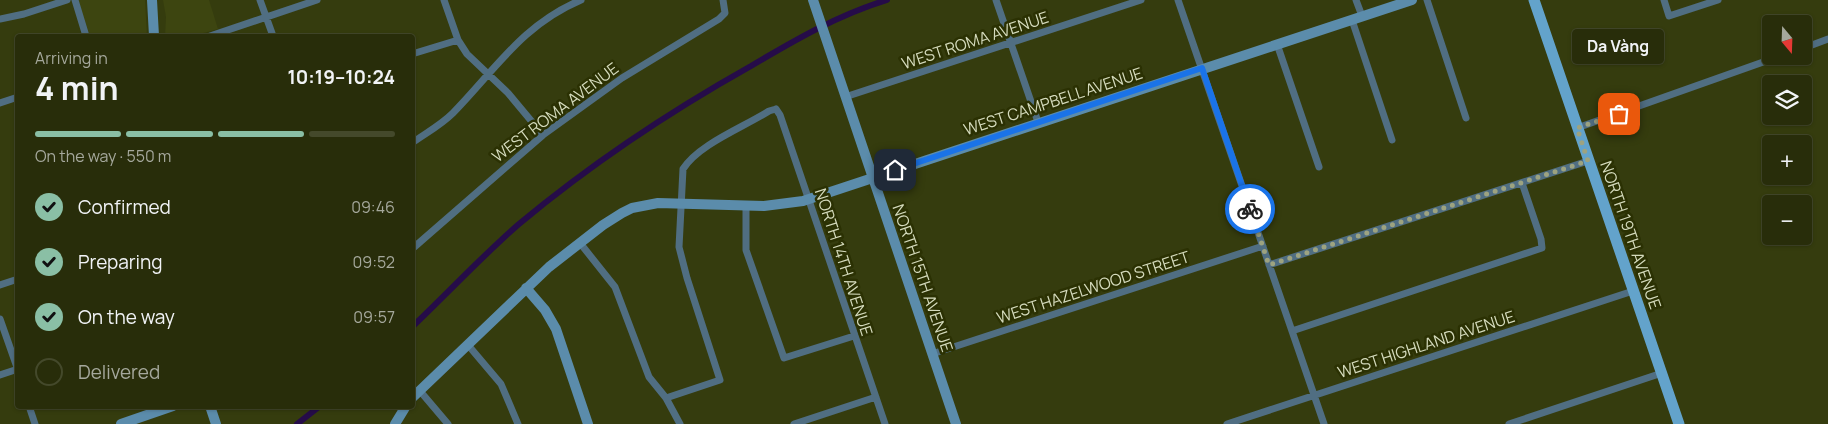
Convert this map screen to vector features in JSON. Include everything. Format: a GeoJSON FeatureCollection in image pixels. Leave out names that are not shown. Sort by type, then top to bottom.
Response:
{"type":"FeatureCollection","features":[{"type":"Feature","properties":{"kind":"main road","name":"NORTH 19TH AVENUE"},"geometry":{"type":"LineString","coordinates":[[1534,0],[1679,424]]}},
{"type":"Feature","properties":{"kind":"street"},"geometry":{"type":"LineString","coordinates":[[0,19],[24,14],[67,0]]}},
{"type":"Feature","properties":{"kind":"street"},"geometry":{"type":"LineString","coordinates":[[75,0],[85,34]]}},
{"type":"Feature","properties":{"kind":"street"},"geometry":{"type":"LineString","coordinates":[[152,0],[154,34]]}},
{"type":"Feature","properties":{"kind":"street"},"geometry":{"type":"LineString","coordinates":[[260,0],[272,34]]}},
{"type":"Feature","properties":{"kind":"street"},"geometry":{"type":"LineString","coordinates":[[216,34],[317,0]]}},
{"type":"Feature","properties":{"kind":"street"},"geometry":{"type":"LineString","coordinates":[[444,0],[458,40],[467,54],[508,93],[543,135]]}},
{"type":"Feature","properties":{"kind":"street"},"geometry":{"type":"LineString","coordinates":[[415,141],[452,114],[517,42],[541,21],[581,0]]}},
{"type":"Feature","properties":{"kind":"street","name":"WEST ROMA AVENUE"},"geometry":{"type":"LineString","coordinates":[[415,246],[543,135],[622,78],[719,19],[725,12],[723,0]]}},
{"type":"Feature","properties":{"kind":"street","name":"NORTH 15TH AVENUE"},"geometry":{"type":"LineString","coordinates":[[813,0],[956,424]]}},
{"type":"Feature","properties":{"kind":"street"},"geometry":{"type":"LineString","coordinates":[[996,0],[1038,122]]}},
{"type":"Feature","properties":{"kind":"street","name":"WEST ROMA AVENUE"},"geometry":{"type":"LineString","coordinates":[[845,97],[1141,0]]}},
{"type":"Feature","properties":{"kind":"street"},"geometry":{"type":"LineString","coordinates":[[1178,0],[1324,424]]}},
{"type":"Feature","properties":{"kind":"street"},"geometry":{"type":"LineString","coordinates":[[1356,0],[1362,16]]}},
{"type":"Feature","properties":{"kind":"street","name":"WEST CAMPBELL AVENUE"},"geometry":{"type":"LineString","coordinates":[[415,395],[549,267],[613,218],[632,208],[658,203],[746,206],[782,205],[809,199],[1412,0]]}},
{"type":"Feature","properties":{"kind":"street"},"geometry":{"type":"LineString","coordinates":[[1427,0],[1466,118]]}},
{"type":"Feature","properties":{"kind":"street"},"geometry":{"type":"LineString","coordinates":[[1664,0],[1669,16],[1718,0]]}},
{"type":"Feature","properties":{"kind":"street"},"geometry":{"type":"LineString","coordinates":[[1352,20],[1392,140]]}},
{"type":"Feature","properties":{"kind":"street"},"geometry":{"type":"LineString","coordinates":[[1812,45],[1828,39]]}},
{"type":"Feature","properties":{"kind":"street"},"geometry":{"type":"LineString","coordinates":[[415,53],[458,40]]}},
{"type":"Feature","properties":{"kind":"street"},"geometry":{"type":"LineString","coordinates":[[1277,44],[1319,167]]}},
{"type":"Feature","properties":{"kind":"street"},"geometry":{"type":"LineString","coordinates":[[1577,128],[1762,62]]}},
{"type":"Feature","properties":{"kind":"street"},"geometry":{"type":"LineString","coordinates":[[0,103],[15,98]]}},
{"type":"Feature","properties":{"kind":"street","name":"NORTH 14TH AVENUE"},"geometry":{"type":"LineString","coordinates":[[681,204],[681,179],[683,169],[689,160],[777,107],[885,424]]}},
{"type":"Feature","properties":{"kind":"street"},"geometry":{"type":"LineString","coordinates":[[1269,265],[1588,161]]}},
{"type":"Feature","properties":{"kind":"street"},"geometry":{"type":"LineString","coordinates":[[1292,331],[1542,248],[1542,239],[1522,183]]}},
{"type":"Feature","properties":{"kind":"street"},"geometry":{"type":"LineString","coordinates":[[666,398],[720,380],[687,278],[679,246],[681,204]]}},
{"type":"Feature","properties":{"kind":"street"},"geometry":{"type":"LineString","coordinates":[[746,206],[746,250],[784,358],[854,336]]}},
{"type":"Feature","properties":{"kind":"street"},"geometry":{"type":"LineString","coordinates":[[580,243],[615,287],[649,378],[666,398],[680,424]]}},
{"type":"Feature","properties":{"kind":"street","name":"WEST HAZELWOOD STREET"},"geometry":{"type":"LineString","coordinates":[[932,354],[1263,246]]}},
{"type":"Feature","properties":{"kind":"street"},"geometry":{"type":"LineString","coordinates":[[0,285],[15,280]]}},
{"type":"Feature","properties":{"kind":"street"},"geometry":{"type":"LineString","coordinates":[[526,288],[546,310],[556,328],[588,424]]}},
{"type":"Feature","properties":{"kind":"street","name":"WEST HIGHLAND AVENUE"},"geometry":{"type":"LineString","coordinates":[[1231,424],[1314,395],[1634,292]]}},
{"type":"Feature","properties":{"kind":"street"},"geometry":{"type":"LineString","coordinates":[[0,319],[15,364]]}},
{"type":"Feature","properties":{"kind":"street"},"geometry":{"type":"LineString","coordinates":[[468,345],[501,384],[518,424]]}},
{"type":"Feature","properties":{"kind":"street"},"geometry":{"type":"LineString","coordinates":[[0,375],[15,371]]}},
{"type":"Feature","properties":{"kind":"street"},"geometry":{"type":"LineString","coordinates":[[1509,424],[1662,374]]}},
{"type":"Feature","properties":{"kind":"street"},"geometry":{"type":"LineString","coordinates":[[420,390],[448,424]]}},
{"type":"Feature","properties":{"kind":"street"},"geometry":{"type":"LineString","coordinates":[[794,424],[876,397]]}},
{"type":"Feature","properties":{"kind":"street"},"geometry":{"type":"LineString","coordinates":[[31,409],[35,424]]}},
{"type":"Feature","properties":{"kind":"street"},"geometry":{"type":"LineString","coordinates":[[120,424],[164,409]]}},
{"type":"Feature","properties":{"kind":"street"},"geometry":{"type":"LineString","coordinates":[[211,409],[216,424]]}},
{"type":"Feature","properties":{"kind":"street"},"geometry":{"type":"LineString","coordinates":[[395,424],[404,409]]}},
{"type":"Feature","properties":{"kind":"shaded area"},"geometry":{"type":"Polygon","coordinates":[[[78,0],[145,0],[147,34],[89,34],[78,0]]]}},
{"type":"Feature","properties":{"kind":"shaded area"},"geometry":{"type":"Polygon","coordinates":[[[163,0],[209,0],[218,29],[200,34],[165,34],[166,17],[163,0]]]}},
{"type":"Feature","properties":{"kind":"waterway"},"geometry":{"type":"LineString","coordinates":[[415,324],[519,224],[574,180],[631,140],[690,102],[800,38],[851,13],[887,0]]}},
{"type":"Feature","properties":{"kind":"waterway"},"geometry":{"type":"LineString","coordinates":[[297,424],[316,409]]}},
{"type":"Feature","properties":{"kind":"way so far"},"geometry":{"type":"LineString","coordinates":[[1250,209],[1269,265],[1588,161],[1577,128],[1619,114]]}},
{"type":"Feature","properties":{"kind":"place","name":"Da Vàng"},"geometry":{"type":"Point","coordinates":[1619,114]}},
{"type":"Feature","properties":{"kind":"route"},"geometry":{"type":"LineString","coordinates":[[895,170],[1202,68],[1250,209]]}}]}
